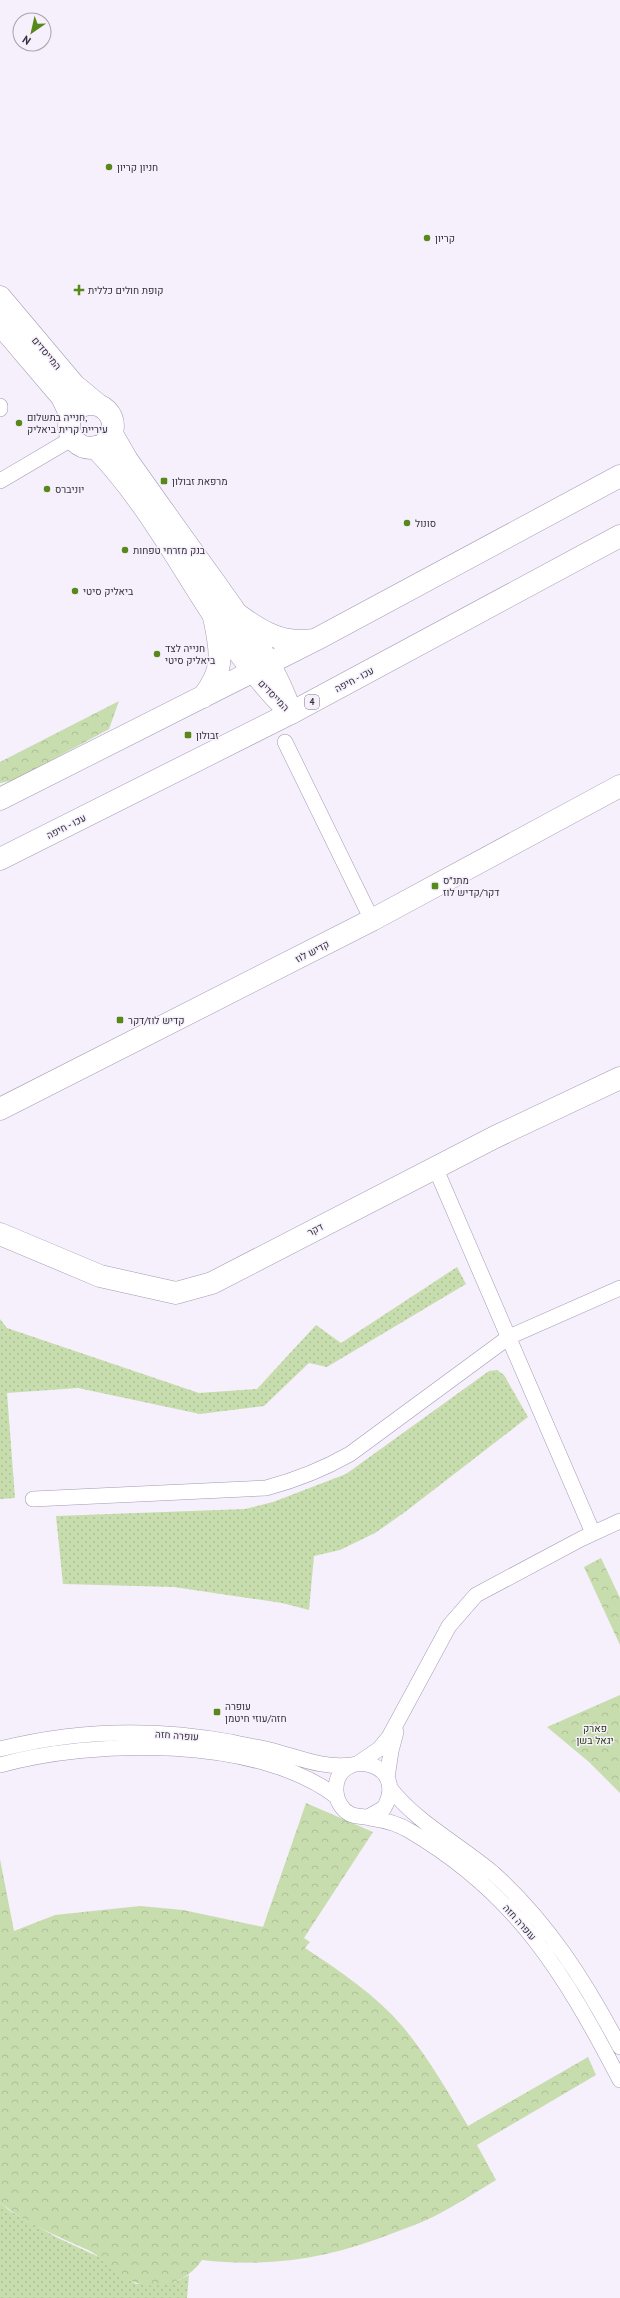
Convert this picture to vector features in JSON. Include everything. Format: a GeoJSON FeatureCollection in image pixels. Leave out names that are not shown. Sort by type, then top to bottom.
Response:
{"type":"FeatureCollection","features":[{"type":"Feature","properties":{"kind":"main road","name":"המייסדים"},"geometry":{"type":"LineString","coordinates":[[0,297],[74,385],[97,404]]}},
{"type":"Feature","properties":{"kind":"main road","name":"המייסדים"},"geometry":{"type":"LineString","coordinates":[[0,324],[62,397],[71,416]]}},
{"type":"Feature","properties":{"kind":"main road"},"geometry":{"type":"LineString","coordinates":[[97,404],[104,408],[112,418],[112,434],[105,443],[95,447],[83,446],[73,438],[69,423],[71,416],[82,405],[97,404]]}},
{"type":"Feature","properties":{"kind":"main road","name":"המייסדים"},"geometry":{"type":"LineString","coordinates":[[112,434],[127,460],[237,614],[261,668]]}},
{"type":"Feature","properties":{"kind":"main road","name":"המייסדים"},"geometry":{"type":"LineString","coordinates":[[95,447],[113,467],[213,612],[261,668],[291,713]]}},
{"type":"Feature","properties":{"kind":"main road"},"geometry":{"type":"LineString","coordinates":[[0,799],[315,640],[620,476]]}},
{"type":"Feature","properties":{"kind":"main road","name":"עכו - חיפה"},"geometry":{"type":"LineString","coordinates":[[0,859],[291,713],[620,536]]}},
{"type":"Feature","properties":{"kind":"main road"},"geometry":{"type":"LineString","coordinates":[[202,698],[213,685],[220,669],[218,638],[213,612]]}},
{"type":"Feature","properties":{"kind":"main road"},"geometry":{"type":"LineString","coordinates":[[237,614],[262,631],[281,639],[293,642],[315,640]]}},
{"type":"Feature","properties":{"kind":"main road","name":"קדיש לוז"},"geometry":{"type":"LineString","coordinates":[[0,1109],[372,920],[620,786]]}},
{"type":"Feature","properties":{"kind":"main road","name":"דקר"},"geometry":{"type":"LineString","coordinates":[[0,1234],[100,1276],[176,1293],[212,1283],[436,1167],[620,1078]]}},
{"type":"Feature","properties":{"kind":"street"},"geometry":{"type":"LineString","coordinates":[[0,481],[73,438]]}},
{"type":"Feature","properties":{"kind":"street"},"geometry":{"type":"LineString","coordinates":[[285,742],[372,920]]}},
{"type":"Feature","properties":{"kind":"street"},"geometry":{"type":"LineString","coordinates":[[436,1167],[593,1533]]}},
{"type":"Feature","properties":{"kind":"street"},"geometry":{"type":"LineString","coordinates":[[33,1499],[266,1488],[297,1480],[325,1469],[350,1454],[509,1337],[620,1288]]}},
{"type":"Feature","properties":{"kind":"street"},"geometry":{"type":"LineString","coordinates":[[401,1718],[391,1751],[389,1800],[384,1808],[368,1817],[349,1814],[343,1808],[337,1797],[336,1784],[339,1776],[379,1749],[401,1718],[449,1626],[476,1595],[593,1533],[620,1521]]}},
{"type":"Feature","properties":{"kind":"street","name":"עופרה חזה"},"geometry":{"type":"LineString","coordinates":[[0,1749],[38,1741],[76,1736],[146,1733],[207,1738],[270,1750],[325,1766],[355,1764]]}},
{"type":"Feature","properties":{"kind":"street","name":"עופרה חזה"},"geometry":{"type":"LineString","coordinates":[[0,1764],[42,1755],[102,1749],[184,1749],[238,1758],[289,1771],[314,1781],[337,1797]]}},
{"type":"Feature","properties":{"kind":"street"},"geometry":{"type":"LineString","coordinates":[[355,1764],[369,1764],[377,1767],[389,1783]]}},
{"type":"Feature","properties":{"kind":"street","name":"עופרה חזה"},"geometry":{"type":"LineString","coordinates":[[389,1783],[414,1812],[494,1874],[532,1913],[577,1972],[620,2047]]}},
{"type":"Feature","properties":{"kind":"street","name":"עופרה חזה"},"geometry":{"type":"LineString","coordinates":[[368,1817],[408,1829],[434,1845],[471,1873],[510,1909],[538,1942],[572,1991],[620,2080]]}},
{"type":"Feature","properties":{"kind":"green space"},"geometry":{"type":"Polygon","coordinates":[[[119,701],[109,729],[15,780],[0,783],[0,762],[119,701]]]}},
{"type":"Feature","properties":{"kind":"green space"},"geometry":{"type":"Polygon","coordinates":[[[457,1267],[466,1284],[327,1367],[309,1363],[264,1406],[200,1414],[78,1388],[7,1393],[15,1498],[0,1499],[0,1319],[7,1328],[199,1393],[257,1389],[316,1325],[341,1343],[457,1267]]]}},
{"type":"Feature","properties":{"kind":"green space"},"geometry":{"type":"Polygon","coordinates":[[[497,1370],[504,1375],[528,1417],[405,1512],[375,1533],[340,1550],[314,1556],[309,1610],[282,1603],[174,1587],[63,1584],[56,1516],[245,1509],[273,1502],[346,1474],[489,1371],[497,1370]]]}},
{"type":"Feature","properties":{"kind":"green space"},"geometry":{"type":"Polygon","coordinates":[[[601,1558],[620,1598],[620,1645],[584,1567],[601,1558]]]}},
{"type":"Feature","properties":{"kind":"green space","name":"פארק יגאל בשן"},"geometry":{"type":"Polygon","coordinates":[[[620,1695],[620,1793],[589,1762],[547,1727],[620,1695]]]}},
{"type":"Feature","properties":{"kind":"green space"},"geometry":{"type":"Polygon","coordinates":[[[306,1803],[373,1832],[304,1938],[310,1942],[305,1948],[357,1984],[381,2004],[403,2027],[429,2063],[468,2126],[588,2057],[596,2075],[477,2145],[496,2180],[426,2220],[372,2241],[300,2259],[252,2263],[202,2260],[186,2276],[176,2281],[154,2286],[131,2281],[121,2276],[93,2253],[20,2217],[0,2202],[0,1859],[14,1931],[55,1915],[140,1906],[183,1910],[263,1927],[306,1803]]]}},
{"type":"Feature","properties":{"kind":"green space"},"geometry":{"type":"Polygon","coordinates":[[[0,2202],[10,2211],[56,2237],[99,2257],[122,2276],[136,2284],[175,2282],[189,2275],[187,2298],[0,2298],[0,2202]]]}},
{"type":"Feature","properties":{"kind":"place","name":"חניון קריון"},"geometry":{"type":"Point","coordinates":[109,167]}},
{"type":"Feature","properties":{"kind":"place","name":"קריון"},"geometry":{"type":"Point","coordinates":[427,238]}},
{"type":"Feature","properties":{"kind":"place","name":"קופת חולים כללית"},"geometry":{"type":"Point","coordinates":[79,290]}},
{"type":"Feature","properties":{"kind":"place","name":"חנייה בתשלום, עיריית קרית ביאליק"},"geometry":{"type":"Point","coordinates":[19,423]}},
{"type":"Feature","properties":{"kind":"place","name":"מרפאת זבולון"},"geometry":{"type":"Point","coordinates":[164,481]}},
{"type":"Feature","properties":{"kind":"place","name":"יוניברס"},"geometry":{"type":"Point","coordinates":[47,489]}},
{"type":"Feature","properties":{"kind":"place","name":"סונול"},"geometry":{"type":"Point","coordinates":[407,523]}},
{"type":"Feature","properties":{"kind":"place","name":"בנק מזרחי טפחות"},"geometry":{"type":"Point","coordinates":[125,550]}},
{"type":"Feature","properties":{"kind":"place","name":"ביאליק סיטי"},"geometry":{"type":"Point","coordinates":[75,591]}},
{"type":"Feature","properties":{"kind":"place","name":"חנייה לצד ביאליק סיטי"},"geometry":{"type":"Point","coordinates":[157,654]}},
{"type":"Feature","properties":{"kind":"place","name":"זבולון"},"geometry":{"type":"Point","coordinates":[188,735]}},
{"type":"Feature","properties":{"kind":"place","name":"מתנ״ס דקר/קדיש לוז"},"geometry":{"type":"Point","coordinates":[435,886]}},
{"type":"Feature","properties":{"kind":"place","name":"קדיש לוז/דקר"},"geometry":{"type":"Point","coordinates":[120,1020]}},
{"type":"Feature","properties":{"kind":"place","name":"עופרה חזה/עוזי חיטמן"},"geometry":{"type":"Point","coordinates":[217,1712]}}]}
